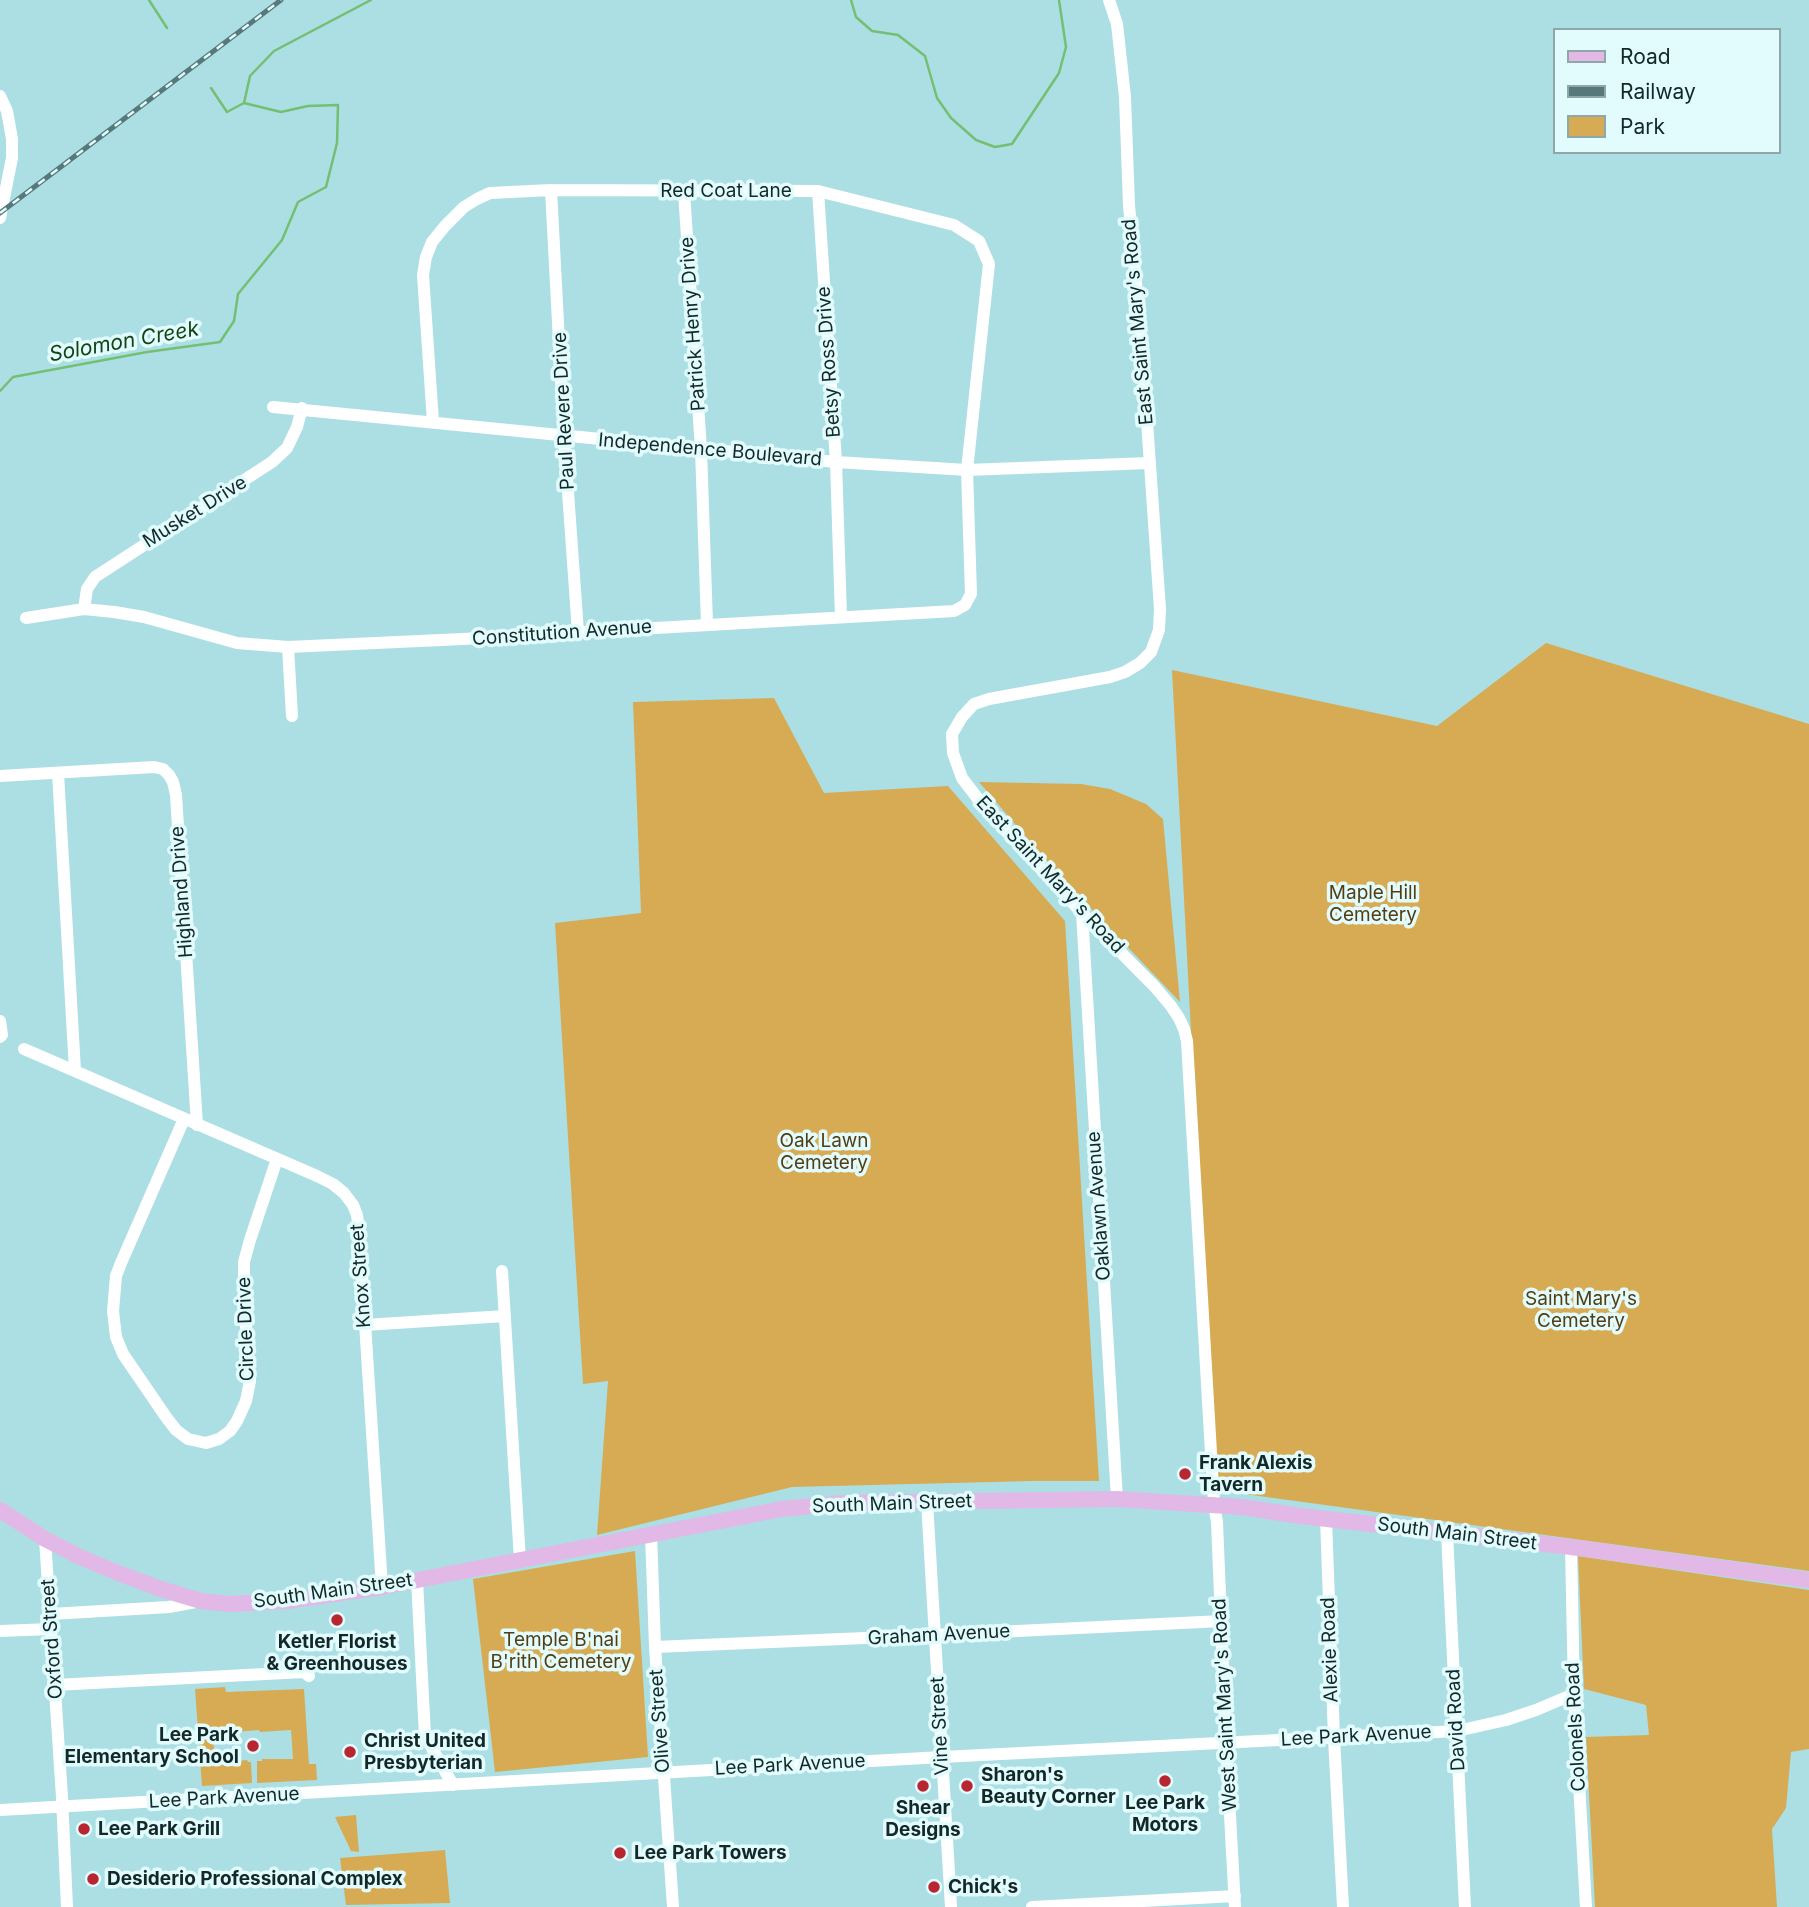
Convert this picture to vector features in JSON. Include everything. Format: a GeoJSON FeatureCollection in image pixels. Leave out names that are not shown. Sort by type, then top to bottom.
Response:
{"type":"FeatureCollection","features":[{"type":"Feature","properties":{"kind":"main road","name":"South Main Street"},"geometry":{"type":"LineString","coordinates":[[0,1510],[45,1539],[118,1573],[201,1601],[229,1604],[287,1601],[382,1587],[782,1509],[843,1503],[1117,1499],[1214,1504],[1571,1547],[1809,1580]]}},
{"type":"Feature","properties":{"kind":"street","name":"East Saint Mary's Road"},"geometry":{"type":"LineString","coordinates":[[1109,0],[1117,24],[1125,97],[1129,205],[1142,349],[1160,610],[1159,630],[1151,652],[1132,668],[1110,677],[974,704],[952,734],[953,753],[962,778],[988,812],[1140,971],[1171,1006],[1184,1029],[1187,1041],[1214,1504]]}},
{"type":"Feature","properties":{"kind":"street"},"geometry":{"type":"LineString","coordinates":[[0,96],[7,111],[12,139],[12,158],[1,215]]}},
{"type":"Feature","properties":{"kind":"street","name":"Red Coat Lane"},"geometry":{"type":"LineString","coordinates":[[433,422],[423,275],[426,257],[432,242],[445,226],[464,207],[477,199],[491,193],[551,190],[818,191],[954,225],[979,241],[989,264],[967,470]]}},
{"type":"Feature","properties":{"kind":"street","name":"Paul Revere Drive"},"geometry":{"type":"LineString","coordinates":[[551,190],[578,632]]}},
{"type":"Feature","properties":{"kind":"street","name":"Betsy Ross Drive"},"geometry":{"type":"LineString","coordinates":[[818,191],[835,462],[841,617]]}},
{"type":"Feature","properties":{"kind":"street","name":"Patrick Henry Drive"},"geometry":{"type":"LineString","coordinates":[[684,192],[701,449],[707,624]]}},
{"type":"Feature","properties":{"kind":"street","name":"Independence Boulevard"},"geometry":{"type":"LineString","coordinates":[[273,407],[835,462],[967,470],[1149,463]]}},
{"type":"Feature","properties":{"kind":"street","name":"Musket Drive"},"geometry":{"type":"LineString","coordinates":[[83,609],[86,589],[95,577],[272,462],[287,448],[302,408]]}},
{"type":"Feature","properties":{"kind":"street","name":"Constitution Avenue"},"geometry":{"type":"LineString","coordinates":[[26,618],[83,609],[114,612],[144,617],[237,643],[288,647],[954,611],[965,605],[971,594],[967,470]]}},
{"type":"Feature","properties":{"kind":"street"},"geometry":{"type":"LineString","coordinates":[[288,647],[292,716]]}},
{"type":"Feature","properties":{"kind":"street","name":"Highland Drive"},"geometry":{"type":"LineString","coordinates":[[0,776],[154,768],[163,769],[173,782],[197,1125]]}},
{"type":"Feature","properties":{"kind":"street"},"geometry":{"type":"LineString","coordinates":[[58,773],[75,1071]]}},
{"type":"Feature","properties":{"kind":"street","name":"Oaklawn Avenue"},"geometry":{"type":"LineString","coordinates":[[1082,913],[1117,1499]]}},
{"type":"Feature","properties":{"kind":"street"},"geometry":{"type":"LineString","coordinates":[[0,1021],[0,1037]]}},
{"type":"Feature","properties":{"kind":"street","name":"Knox Street"},"geometry":{"type":"LineString","coordinates":[[24,1049],[333,1184],[344,1193],[352,1205],[357,1215],[359,1230],[382,1587]]}},
{"type":"Feature","properties":{"kind":"street","name":"Circle Drive"},"geometry":{"type":"LineString","coordinates":[[184,1119],[116,1276],[113,1311],[116,1337],[123,1354],[166,1417],[176,1430],[188,1439],[206,1443],[219,1439],[230,1431],[246,1401],[250,1381],[244,1262],[277,1160]]}},
{"type":"Feature","properties":{"kind":"street"},"geometry":{"type":"LineString","coordinates":[[502,1271],[520,1560]]}},
{"type":"Feature","properties":{"kind":"street"},"geometry":{"type":"LineString","coordinates":[[365,1325],[505,1315]]}},
{"type":"Feature","properties":{"kind":"street","name":"Vine Street"},"geometry":{"type":"LineString","coordinates":[[927,1502],[951,1907]]}},
{"type":"Feature","properties":{"kind":"street","name":"West Saint Mary's Road"},"geometry":{"type":"LineString","coordinates":[[1214,1504],[1235,1901]]}},
{"type":"Feature","properties":{"kind":"street","name":"Alexie Road"},"geometry":{"type":"LineString","coordinates":[[1326,1519],[1343,1907]]}},
{"type":"Feature","properties":{"kind":"street","name":"David Road"},"geometry":{"type":"LineString","coordinates":[[1447,1533],[1465,1907]]}},
{"type":"Feature","properties":{"kind":"street","name":"Olive Street"},"geometry":{"type":"LineString","coordinates":[[651,1534],[655,1647],[673,1907]]}},
{"type":"Feature","properties":{"kind":"street","name":"Oxford Street"},"geometry":{"type":"LineString","coordinates":[[45,1539],[67,1907]]}},
{"type":"Feature","properties":{"kind":"street","name":"Colonels Road"},"geometry":{"type":"LineString","coordinates":[[1571,1547],[1574,1694],[1586,1907]]}},
{"type":"Feature","properties":{"kind":"street"},"geometry":{"type":"LineString","coordinates":[[416,1580],[425,1736],[453,1785]]}},
{"type":"Feature","properties":{"kind":"street"},"geometry":{"type":"LineString","coordinates":[[51,1614],[169,1608],[201,1601]]}},
{"type":"Feature","properties":{"kind":"street","name":"Graham Avenue"},"geometry":{"type":"LineString","coordinates":[[655,1647],[1222,1621]]}},
{"type":"Feature","properties":{"kind":"street"},"geometry":{"type":"LineString","coordinates":[[0,1631],[51,1629]]}},
{"type":"Feature","properties":{"kind":"street"},"geometry":{"type":"LineString","coordinates":[[55,1685],[304,1672],[309,1676]]}},
{"type":"Feature","properties":{"kind":"street","name":"Lee Park Avenue"},"geometry":{"type":"LineString","coordinates":[[0,1810],[942,1756],[1457,1731],[1506,1720],[1574,1694]]}},
{"type":"Feature","properties":{"kind":"street"},"geometry":{"type":"LineString","coordinates":[[1032,1907],[1235,1901]]}},
{"type":"Feature","properties":{"kind":"green space","name":"Saint Mary's Cemetery"},"geometry":{"type":"Polygon","coordinates":[[[1546,643],[1809,724],[1809,1571],[1215,1490],[1172,670],[1437,726],[1546,643]]]}},
{"type":"Feature","properties":{"kind":"green space","name":"Oak Lawn Cemetery"},"geometry":{"type":"Polygon","coordinates":[[[774,698],[824,793],[948,786],[1065,921],[1099,1481],[792,1487],[597,1535],[608,1381],[583,1384],[555,923],[641,913],[633,702],[774,698]]]}},
{"type":"Feature","properties":{"kind":"green space"},"geometry":{"type":"Polygon","coordinates":[[[979,782],[1081,784],[1110,789],[1146,804],[1163,819],[1180,1002],[1057,873],[979,782]]]}},
{"type":"Feature","properties":{"kind":"green space","name":"Temple B'nai B'rith Cemetery"},"geometry":{"type":"Polygon","coordinates":[[[635,1551],[648,1757],[495,1772],[473,1579],[635,1551]]]}},
{"type":"Feature","properties":{"kind":"green space"},"geometry":{"type":"Polygon","coordinates":[[[1578,1556],[1809,1590],[1809,1749],[1791,1752],[1786,1808],[1772,1829],[1777,1907],[1595,1907],[1586,1737],[1649,1735],[1646,1705],[1584,1689],[1578,1556]]]}},
{"type":"Feature","properties":{"kind":"green space"},"geometry":{"type":"Polygon","coordinates":[[[225,1687],[226,1692],[304,1689],[309,1764],[316,1764],[317,1780],[257,1783],[257,1761],[293,1759],[291,1730],[259,1730],[213,1734],[215,1763],[247,1760],[251,1762],[252,1783],[202,1786],[195,1689],[225,1687]]]}},
{"type":"Feature","properties":{"kind":"green space"},"geometry":{"type":"Polygon","coordinates":[[[356,1815],[359,1852],[351,1851],[335,1817],[356,1815]]]}},
{"type":"Feature","properties":{"kind":"green space"},"geometry":{"type":"Polygon","coordinates":[[[445,1850],[450,1903],[346,1905],[340,1858],[445,1850]]]}},
{"type":"Feature","properties":{"kind":"waterway"},"geometry":{"type":"LineString","coordinates":[[149,0],[167,28]]}},
{"type":"Feature","properties":{"kind":"waterway","name":"Solomon Creek"},"geometry":{"type":"LineString","coordinates":[[244,103],[250,76],[274,51],[371,0]]}},
{"type":"Feature","properties":{"kind":"waterway","name":"Solomon Creek"},"geometry":{"type":"LineString","coordinates":[[851,0],[856,17],[872,31],[898,35],[925,56],[937,98],[951,118],[976,140],[995,147],[1012,144],[1059,73],[1066,47],[1059,0]]}},
{"type":"Feature","properties":{"kind":"waterway"},"geometry":{"type":"LineString","coordinates":[[211,88],[227,112],[244,103]]}},
{"type":"Feature","properties":{"kind":"waterway","name":"Solomon Creek"},"geometry":{"type":"LineString","coordinates":[[0,391],[13,377],[147,352],[220,342],[234,321],[238,294],[282,240],[298,202],[326,187],[337,143],[338,105],[308,106],[281,112],[244,103]]}},
{"type":"Feature","properties":{"kind":"railway"},"geometry":{"type":"LineString","coordinates":[[0,213],[281,0]]}},
{"type":"Feature","properties":{"kind":"place","name":"Frank Alexis Tavern"},"geometry":{"type":"Point","coordinates":[1185,1474]}},
{"type":"Feature","properties":{"kind":"place","name":"Ketler Florist & Greenhouses"},"geometry":{"type":"Point","coordinates":[337,1620]}},
{"type":"Feature","properties":{"kind":"place","name":"Lee Park Elementary School"},"geometry":{"type":"Point","coordinates":[253,1746]}},
{"type":"Feature","properties":{"kind":"place","name":"Christ United Presbyterian"},"geometry":{"type":"Point","coordinates":[350,1752]}},
{"type":"Feature","properties":{"kind":"place","name":"Lee Park Motors"},"geometry":{"type":"Point","coordinates":[1165,1781]}},
{"type":"Feature","properties":{"kind":"place","name":"Shear Designs"},"geometry":{"type":"Point","coordinates":[923,1786]}},
{"type":"Feature","properties":{"kind":"place","name":"Sharon's Beauty Corner"},"geometry":{"type":"Point","coordinates":[967,1786]}},
{"type":"Feature","properties":{"kind":"place","name":"Lee Park Grill"},"geometry":{"type":"Point","coordinates":[84,1829]}},
{"type":"Feature","properties":{"kind":"place","name":"Lee Park Towers"},"geometry":{"type":"Point","coordinates":[620,1853]}},
{"type":"Feature","properties":{"kind":"place","name":"Desiderio Professional Complex"},"geometry":{"type":"Point","coordinates":[93,1879]}},
{"type":"Feature","properties":{"kind":"place","name":"Chick's"},"geometry":{"type":"Point","coordinates":[934,1887]}},
{"type":"Feature","properties":{"kind":"park label","name":"Maple Hill Cemetery"},"geometry":{"type":"Point","coordinates":[1373,904]}}]}
